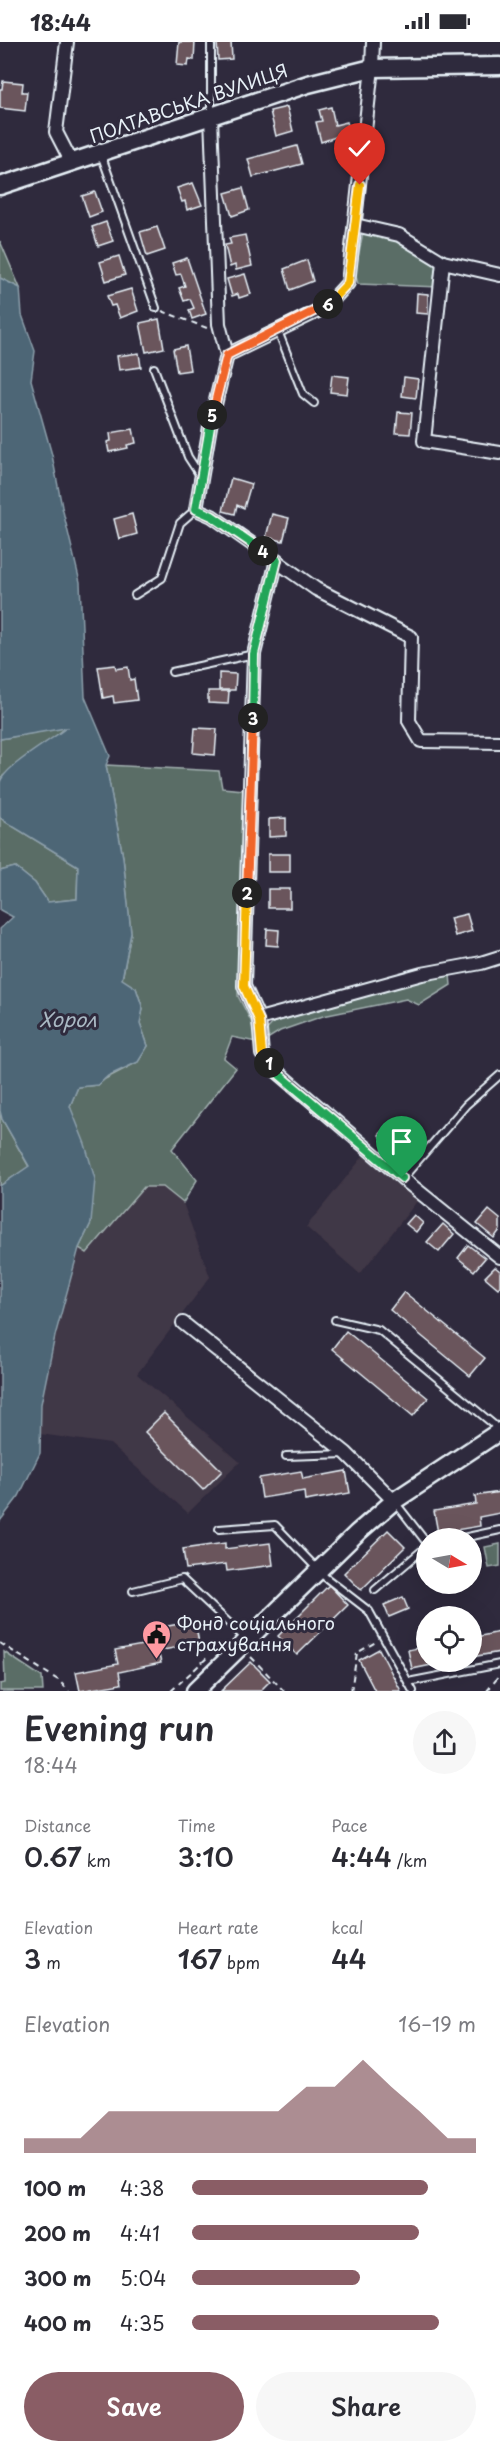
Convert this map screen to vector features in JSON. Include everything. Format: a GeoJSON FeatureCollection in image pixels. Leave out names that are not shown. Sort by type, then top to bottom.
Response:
{"type":"FeatureCollection","features":[{"type":"Feature","properties":{"kind":"street"},"geometry":{"type":"LineString","coordinates":[[67,42],[56,132],[72,163]]}},
{"type":"Feature","properties":{"kind":"street"},"geometry":{"type":"LineString","coordinates":[[227,355],[326,307],[348,283],[373,42]]}},
{"type":"Feature","properties":{"kind":"street","name":"ПОЛТАВСЬКА ВУЛИЦЯ"},"geometry":{"type":"LineString","coordinates":[[0,186],[308,84],[372,68],[500,66]]}},
{"type":"Feature","properties":{"kind":"street"},"geometry":{"type":"LineString","coordinates":[[211,117],[215,243],[221,333],[227,355],[211,421],[196,509],[212,516],[316,589],[411,637],[409,721],[421,741],[500,742]]}},
{"type":"Feature","properties":{"kind":"street"},"geometry":{"type":"LineString","coordinates":[[355,225],[399,235],[443,262],[500,275]]}},
{"type":"Feature","properties":{"kind":"street"},"geometry":{"type":"LineString","coordinates":[[443,262],[424,441],[500,453]]}},
{"type":"Feature","properties":{"kind":"street"},"geometry":{"type":"LineString","coordinates":[[277,560],[254,654],[244,986],[259,1020],[262,1054],[274,1070],[500,1257]]}},
{"type":"Feature","properties":{"kind":"street"},"geometry":{"type":"LineString","coordinates":[[259,1020],[422,974],[481,963],[500,957]]}},
{"type":"Feature","properties":{"kind":"street"},"geometry":{"type":"LineString","coordinates":[[183,1323],[346,1454],[394,1501]]}},
{"type":"Feature","properties":{"kind":"street"},"geometry":{"type":"LineString","coordinates":[[195,1691],[248,1647],[318,1570],[394,1501],[499,1431]]}},
{"type":"Feature","properties":{"kind":"lane"},"geometry":{"type":"LineString","coordinates":[[211,42],[211,117]]}},
{"type":"Feature","properties":{"kind":"lane"},"geometry":{"type":"LineString","coordinates":[[101,154],[156,308]]}},
{"type":"Feature","properties":{"kind":"lane"},"geometry":{"type":"LineString","coordinates":[[278,331],[303,394],[314,403]]}},
{"type":"Feature","properties":{"kind":"lane"},"geometry":{"type":"LineString","coordinates":[[154,368],[188,457],[202,479]]}},
{"type":"Feature","properties":{"kind":"lane"},"geometry":{"type":"LineString","coordinates":[[135,595],[162,578],[180,523],[196,509]]}},
{"type":"Feature","properties":{"kind":"lane"},"geometry":{"type":"LineString","coordinates":[[171,672],[254,654]]}},
{"type":"Feature","properties":{"kind":"lane"},"geometry":{"type":"LineString","coordinates":[[402,1178],[466,1105],[500,1075]]}},
{"type":"Feature","properties":{"kind":"lane"},"geometry":{"type":"LineString","coordinates":[[335,1320],[379,1330],[499,1431]]}},
{"type":"Feature","properties":{"kind":"lane"},"geometry":{"type":"LineString","coordinates":[[286,1456],[346,1454]]}},
{"type":"Feature","properties":{"kind":"lane"},"geometry":{"type":"LineString","coordinates":[[394,1501],[416,1529]]}},
{"type":"Feature","properties":{"kind":"lane"},"geometry":{"type":"LineString","coordinates":[[219,1529],[275,1525],[318,1570],[369,1611],[413,1691]]}},
{"type":"Feature","properties":{"kind":"lane"},"geometry":{"type":"LineString","coordinates":[[482,1534],[500,1530]]}},
{"type":"Feature","properties":{"kind":"lane"},"geometry":{"type":"LineString","coordinates":[[375,1590],[416,1555]]}},
{"type":"Feature","properties":{"kind":"lane"},"geometry":{"type":"LineString","coordinates":[[133,1591],[182,1579],[248,1647]]}},
{"type":"Feature","properties":{"kind":"lane"},"geometry":{"type":"LineString","coordinates":[[408,1682],[500,1664]]}},
{"type":"Feature","properties":{"kind":"path"},"geometry":{"type":"LineString","coordinates":[[156,308],[221,333]]}},
{"type":"Feature","properties":{"kind":"path"},"geometry":{"type":"LineString","coordinates":[[351,1691],[357,1653],[383,1638]]}},
{"type":"Feature","properties":{"kind":"path"},"geometry":{"type":"LineString","coordinates":[[0,1643],[58,1680],[69,1691]]}},
{"type":"Feature","properties":{"kind":"path"},"geometry":{"type":"LineString","coordinates":[[248,1647],[284,1691]]}},
{"type":"Feature","properties":{"kind":"path"},"geometry":{"type":"LineString","coordinates":[[487,1690],[500,1675]]}},
{"type":"Feature","properties":{"kind":"shaded area"},"geometry":{"type":"Polygon","coordinates":[[[365,1154],[418,1200],[360,1274],[306,1227],[365,1154]]]}},
{"type":"Feature","properties":{"kind":"shaded area"},"geometry":{"type":"Polygon","coordinates":[[[144,1187],[163,1187],[183,1203],[210,1277],[137,1374],[240,1462],[188,1513],[110,1444],[40,1434],[41,1404],[55,1336],[79,1248],[88,1253],[144,1187]]]}},
{"type":"Feature","properties":{"kind":"green space"},"geometry":{"type":"Polygon","coordinates":[[[364,227],[399,235],[443,262],[440,287],[358,284],[355,273],[364,227]]]}},
{"type":"Feature","properties":{"kind":"green space"},"geometry":{"type":"Polygon","coordinates":[[[0,241],[20,288],[0,278],[0,241]]]}},
{"type":"Feature","properties":{"kind":"green space"},"geometry":{"type":"Polygon","coordinates":[[[67,727],[3,776],[0,782],[0,739],[67,727]]]}},
{"type":"Feature","properties":{"kind":"green space"},"geometry":{"type":"Polygon","coordinates":[[[106,765],[219,771],[222,788],[244,790],[238,996],[251,1021],[255,1037],[260,1037],[274,1022],[424,980],[450,975],[451,985],[419,1005],[406,999],[323,1016],[280,1031],[261,1043],[232,1037],[224,1058],[236,1068],[172,1149],[197,1180],[183,1203],[163,1187],[144,1187],[87,1253],[79,1248],[91,1223],[70,1106],[78,1087],[98,1085],[138,1062],[148,1046],[140,1023],[143,1009],[136,988],[122,980],[131,933],[123,857],[106,765]]]}},
{"type":"Feature","properties":{"kind":"green space"},"geometry":{"type":"Polygon","coordinates":[[[0,817],[78,866],[77,899],[48,902],[35,883],[15,867],[0,871],[0,817]]]}},
{"type":"Feature","properties":{"kind":"green space"},"geometry":{"type":"Polygon","coordinates":[[[0,1111],[2,1119],[29,1167],[0,1186],[0,1111]]]}},
{"type":"Feature","properties":{"kind":"green space"},"geometry":{"type":"Polygon","coordinates":[[[500,1544],[500,1566],[489,1568],[485,1547],[500,1544]]]}},
{"type":"Feature","properties":{"kind":"green space"},"geometry":{"type":"Polygon","coordinates":[[[4,1652],[42,1677],[43,1691],[0,1691],[0,1684],[5,1683],[4,1652]]]}},
{"type":"Feature","properties":{"kind":"water","name":"Хорол"},"geometry":{"type":"Polygon","coordinates":[[[0,278],[20,288],[22,315],[35,351],[31,380],[52,455],[80,582],[85,697],[110,756],[106,765],[123,857],[131,933],[122,979],[136,988],[143,1009],[140,1023],[148,1046],[138,1062],[108,1076],[98,1085],[78,1087],[70,1106],[85,1144],[95,1179],[91,1223],[79,1248],[55,1336],[41,1404],[40,1453],[19,1496],[0,1521],[0,1186],[29,1166],[2,1119],[0,1111],[0,929],[13,917],[0,910],[0,871],[15,867],[35,883],[48,902],[77,899],[78,866],[0,817],[0,783],[3,777],[19,762],[66,728],[0,739],[0,278]]]}},
{"type":"Feature","properties":{"kind":"building"},"geometry":{"type":"Polygon","coordinates":[[[179,42],[195,42],[194,60],[189,59],[188,66],[177,65],[179,42]]]}},
{"type":"Feature","properties":{"kind":"building"},"geometry":{"type":"Polygon","coordinates":[[[217,42],[231,42],[232,59],[218,60],[217,42]]]}},
{"type":"Feature","properties":{"kind":"building"},"geometry":{"type":"Polygon","coordinates":[[[3,81],[23,83],[22,92],[27,92],[25,111],[0,108],[0,89],[2,89],[3,81]]]}},
{"type":"Feature","properties":{"kind":"building"},"geometry":{"type":"Polygon","coordinates":[[[287,107],[293,131],[276,136],[270,111],[287,107]]]}},
{"type":"Feature","properties":{"kind":"building"},"geometry":{"type":"Polygon","coordinates":[[[331,107],[335,125],[347,122],[350,132],[321,142],[316,122],[322,121],[319,110],[331,107]]]}},
{"type":"Feature","properties":{"kind":"building"},"geometry":{"type":"Polygon","coordinates":[[[297,146],[302,164],[253,177],[248,159],[297,146]]]}},
{"type":"Feature","properties":{"kind":"building"},"geometry":{"type":"Polygon","coordinates":[[[193,183],[202,205],[187,210],[185,201],[182,202],[177,188],[193,183]]]}},
{"type":"Feature","properties":{"kind":"building"},"geometry":{"type":"Polygon","coordinates":[[[243,188],[249,210],[232,216],[225,193],[243,188]]]}},
{"type":"Feature","properties":{"kind":"building"},"geometry":{"type":"Polygon","coordinates":[[[95,192],[102,212],[89,217],[82,196],[95,192]]]}},
{"type":"Feature","properties":{"kind":"building"},"geometry":{"type":"Polygon","coordinates":[[[106,222],[113,241],[98,246],[92,227],[106,222]]]}},
{"type":"Feature","properties":{"kind":"building"},"geometry":{"type":"Polygon","coordinates":[[[157,227],[165,250],[147,256],[140,232],[157,227]]]}},
{"type":"Feature","properties":{"kind":"building"},"geometry":{"type":"Polygon","coordinates":[[[245,235],[252,266],[236,270],[235,265],[230,267],[225,245],[231,244],[229,238],[245,235]]]}},
{"type":"Feature","properties":{"kind":"building"},"geometry":{"type":"Polygon","coordinates":[[[119,256],[125,275],[106,281],[100,262],[119,256]]]}},
{"type":"Feature","properties":{"kind":"building"},"geometry":{"type":"Polygon","coordinates":[[[187,258],[206,314],[192,319],[189,310],[194,308],[190,299],[184,301],[179,288],[185,286],[181,274],[176,275],[172,263],[187,258]]]}},
{"type":"Feature","properties":{"kind":"building"},"geometry":{"type":"Polygon","coordinates":[[[307,260],[313,281],[290,290],[284,269],[307,260]]]}},
{"type":"Feature","properties":{"kind":"building"},"geometry":{"type":"Polygon","coordinates":[[[245,274],[251,294],[239,298],[238,294],[232,296],[227,279],[245,274]]]}},
{"type":"Feature","properties":{"kind":"building"},"geometry":{"type":"Polygon","coordinates":[[[131,289],[138,311],[120,318],[115,305],[111,306],[107,296],[131,289]]]}},
{"type":"Feature","properties":{"kind":"building"},"geometry":{"type":"Polygon","coordinates":[[[417,293],[428,294],[428,314],[416,313],[417,293]]]}},
{"type":"Feature","properties":{"kind":"building"},"geometry":{"type":"Polygon","coordinates":[[[159,319],[164,348],[146,352],[140,323],[159,319]]]}},
{"type":"Feature","properties":{"kind":"building"},"geometry":{"type":"Polygon","coordinates":[[[186,346],[190,370],[177,372],[173,349],[186,346]]]}},
{"type":"Feature","properties":{"kind":"building"},"geometry":{"type":"Polygon","coordinates":[[[139,353],[141,367],[119,370],[117,356],[139,353]]]}},
{"type":"Feature","properties":{"kind":"building"},"geometry":{"type":"Polygon","coordinates":[[[332,375],[349,377],[347,394],[330,392],[332,375]]]}},
{"type":"Feature","properties":{"kind":"building"},"geometry":{"type":"Polygon","coordinates":[[[404,377],[418,379],[416,398],[402,396],[404,377]]]}},
{"type":"Feature","properties":{"kind":"building"},"geometry":{"type":"Polygon","coordinates":[[[398,412],[412,413],[410,434],[396,433],[398,412]]]}},
{"type":"Feature","properties":{"kind":"building"},"geometry":{"type":"Polygon","coordinates":[[[133,429],[136,443],[127,445],[128,448],[109,452],[107,442],[111,441],[110,433],[133,429]]]}},
{"type":"Feature","properties":{"kind":"building"},"geometry":{"type":"Polygon","coordinates":[[[231,478],[251,484],[244,508],[237,505],[235,514],[223,511],[231,478]]]}},
{"type":"Feature","properties":{"kind":"building"},"geometry":{"type":"Polygon","coordinates":[[[132,514],[137,534],[119,539],[114,519],[132,514]]]}},
{"type":"Feature","properties":{"kind":"building"},"geometry":{"type":"Polygon","coordinates":[[[272,514],[289,518],[283,541],[266,537],[272,514]]]}},
{"type":"Feature","properties":{"kind":"building"},"geometry":{"type":"Polygon","coordinates":[[[115,665],[116,669],[128,667],[130,680],[134,679],[137,700],[114,703],[113,696],[103,698],[98,667],[115,665]]]}},
{"type":"Feature","properties":{"kind":"building"},"geometry":{"type":"Polygon","coordinates":[[[219,673],[236,674],[235,690],[219,690],[219,673]]]}},
{"type":"Feature","properties":{"kind":"building"},"geometry":{"type":"Polygon","coordinates":[[[208,691],[229,691],[228,704],[208,703],[208,691]]]}},
{"type":"Feature","properties":{"kind":"building"},"geometry":{"type":"Polygon","coordinates":[[[195,728],[217,729],[215,755],[193,753],[195,728]]]}},
{"type":"Feature","properties":{"kind":"building"},"geometry":{"type":"Polygon","coordinates":[[[286,818],[286,836],[269,837],[269,819],[286,818]]]}},
{"type":"Feature","properties":{"kind":"building"},"geometry":{"type":"Polygon","coordinates":[[[268,854],[290,854],[290,872],[268,872],[268,854]]]}},
{"type":"Feature","properties":{"kind":"building"},"geometry":{"type":"Polygon","coordinates":[[[268,889],[290,889],[290,908],[268,908],[268,889]]]}},
{"type":"Feature","properties":{"kind":"building"},"geometry":{"type":"Polygon","coordinates":[[[467,914],[472,931],[455,936],[450,918],[467,914]]]}},
{"type":"Feature","properties":{"kind":"building"},"geometry":{"type":"Polygon","coordinates":[[[267,929],[279,930],[278,946],[266,945],[267,929]]]}},
{"type":"Feature","properties":{"kind":"building"},"geometry":{"type":"Polygon","coordinates":[[[386,1128],[390,1132],[393,1128],[401,1136],[390,1146],[379,1135],[386,1128]]]}},
{"type":"Feature","properties":{"kind":"building"},"geometry":{"type":"Polygon","coordinates":[[[406,1141],[413,1149],[400,1161],[393,1153],[406,1141]]]}},
{"type":"Feature","properties":{"kind":"building"},"geometry":{"type":"Polygon","coordinates":[[[489,1210],[500,1219],[500,1230],[494,1238],[477,1224],[489,1210]]]}},
{"type":"Feature","properties":{"kind":"building"},"geometry":{"type":"Polygon","coordinates":[[[414,1215],[423,1223],[416,1232],[406,1224],[414,1215]]]}},
{"type":"Feature","properties":{"kind":"building"},"geometry":{"type":"Polygon","coordinates":[[[443,1224],[454,1234],[439,1252],[427,1242],[443,1224]]]}},
{"type":"Feature","properties":{"kind":"building"},"geometry":{"type":"Polygon","coordinates":[[[468,1245],[485,1258],[474,1271],[458,1258],[468,1245]]]}},
{"type":"Feature","properties":{"kind":"building"},"geometry":{"type":"Polygon","coordinates":[[[495,1267],[500,1271],[498,1288],[485,1277],[495,1267]]]}},
{"type":"Feature","properties":{"kind":"building"},"geometry":{"type":"Polygon","coordinates":[[[404,1292],[485,1358],[470,1376],[390,1310],[404,1292]]]}},
{"type":"Feature","properties":{"kind":"building"},"geometry":{"type":"Polygon","coordinates":[[[346,1331],[428,1398],[413,1416],[332,1349],[346,1331]]]}},
{"type":"Feature","properties":{"kind":"building"},"geometry":{"type":"Polygon","coordinates":[[[164,1413],[222,1471],[203,1490],[145,1432],[164,1413]]]}},
{"type":"Feature","properties":{"kind":"building"},"geometry":{"type":"Polygon","coordinates":[[[301,1471],[303,1479],[346,1471],[350,1493],[305,1501],[304,1491],[262,1498],[259,1478],[301,1471]]]}},
{"type":"Feature","properties":{"kind":"building"},"geometry":{"type":"Polygon","coordinates":[[[500,1492],[500,1513],[479,1517],[480,1526],[437,1528],[434,1511],[476,1504],[475,1496],[500,1492]]]}},
{"type":"Feature","properties":{"kind":"building"},"geometry":{"type":"Polygon","coordinates":[[[388,1530],[405,1547],[361,1590],[344,1573],[388,1530]]]}},
{"type":"Feature","properties":{"kind":"building"},"geometry":{"type":"Polygon","coordinates":[[[225,1543],[225,1549],[270,1543],[273,1565],[227,1571],[226,1564],[186,1569],[183,1549],[225,1543]]]}},
{"type":"Feature","properties":{"kind":"building"},"geometry":{"type":"Polygon","coordinates":[[[329,1585],[348,1605],[297,1655],[278,1636],[329,1585]]]}},
{"type":"Feature","properties":{"kind":"building"},"geometry":{"type":"Polygon","coordinates":[[[403,1597],[408,1609],[389,1617],[384,1605],[403,1597]]]}},
{"type":"Feature","properties":{"kind":"building"},"geometry":{"type":"Polygon","coordinates":[[[195,1621],[199,1643],[158,1651],[161,1663],[119,1672],[121,1684],[80,1691],[76,1672],[118,1664],[115,1650],[154,1643],[152,1629],[195,1621]]]}},
{"type":"Feature","properties":{"kind":"building"},"geometry":{"type":"Polygon","coordinates":[[[500,1632],[500,1652],[482,1655],[482,1636],[500,1632]]]}},
{"type":"Feature","properties":{"kind":"building"},"geometry":{"type":"Polygon","coordinates":[[[416,1648],[416,1668],[412,1669],[408,1650],[416,1648]]]}},
{"type":"Feature","properties":{"kind":"building"},"geometry":{"type":"Polygon","coordinates":[[[379,1649],[401,1691],[375,1691],[359,1660],[379,1649]]]}},
{"type":"Feature","properties":{"kind":"building"},"geometry":{"type":"Polygon","coordinates":[[[251,1662],[270,1681],[260,1691],[221,1691],[251,1662]]]}},
{"type":"Feature","properties":{"kind":"place","name":"Фонд соціального страхування"},"geometry":{"type":"Point","coordinates":[156,1660]}},
{"type":"Feature","properties":{"kind":"route"},"geometry":{"type":"LineString","coordinates":[[360,185],[348,283],[326,307],[227,355],[211,421],[196,509],[212,516],[277,560],[254,654],[244,986],[259,1020],[262,1054],[274,1070],[402,1178]]}}]}
